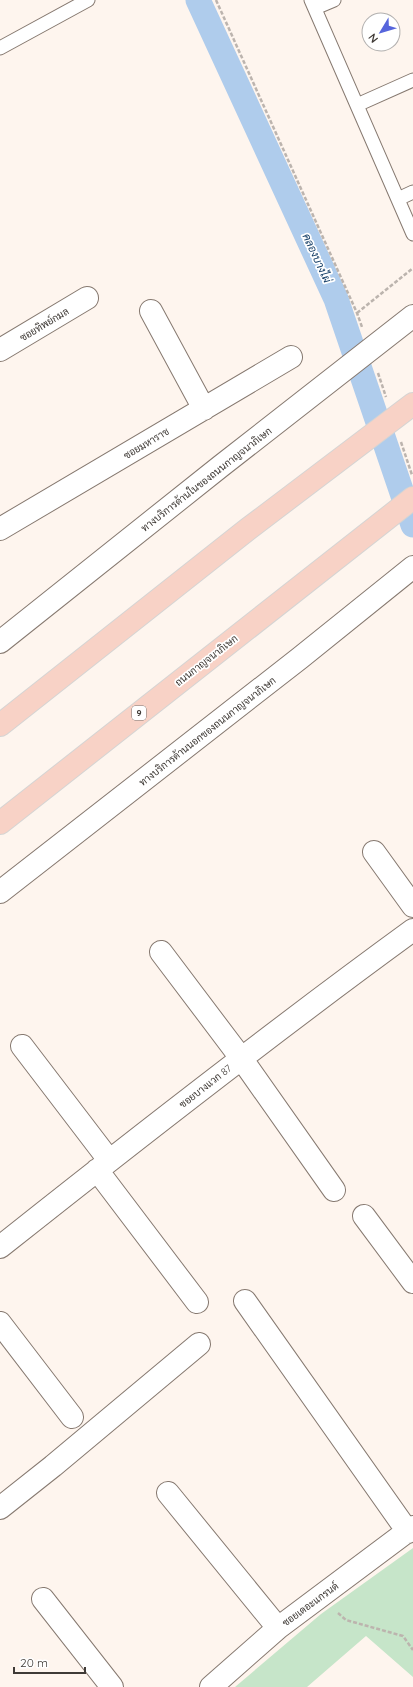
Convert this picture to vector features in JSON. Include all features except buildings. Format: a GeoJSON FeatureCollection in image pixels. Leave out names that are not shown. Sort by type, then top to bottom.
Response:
{"type":"FeatureCollection","features":[{"type":"Feature","properties":{"kind":"highway"},"geometry":{"type":"LineString","coordinates":[[0,725],[248,529],[413,404]]}},
{"type":"Feature","properties":{"kind":"highway","name":"ถนนกาญจนาภิเษก"},"geometry":{"type":"LineString","coordinates":[[0,823],[413,498]]}},
{"type":"Feature","properties":{"kind":"street","name":"ซอยทิพย์กมล"},"geometry":{"type":"LineString","coordinates":[[0,350],[87,298]]}},
{"type":"Feature","properties":{"kind":"street"},"geometry":{"type":"LineString","coordinates":[[151,311],[204,409]]}},
{"type":"Feature","properties":{"kind":"street","name":"ทางบริการด้านในของถนนกาญจนาภิเษก"},"geometry":{"type":"LineString","coordinates":[[0,642],[221,466],[413,316]]}},
{"type":"Feature","properties":{"kind":"street","name":"ซอยมหาราช"},"geometry":{"type":"LineString","coordinates":[[0,530],[292,356]]}},
{"type":"Feature","properties":{"kind":"street","name":"ทางบริการด้านนอกของถนนกาญจนาภิเษก"},"geometry":{"type":"LineString","coordinates":[[0,892],[361,610],[413,567]]}},
{"type":"Feature","properties":{"kind":"street"},"geometry":{"type":"LineString","coordinates":[[374,852],[413,906]]}},
{"type":"Feature","properties":{"kind":"street","name":"ซอยบางแวก 87"},"geometry":{"type":"LineString","coordinates":[[0,1247],[316,1000],[413,930]]}},
{"type":"Feature","properties":{"kind":"street"},"geometry":{"type":"LineString","coordinates":[[161,952],[241,1058],[334,1190]]}},
{"type":"Feature","properties":{"kind":"street"},"geometry":{"type":"LineString","coordinates":[[22,1046],[197,1302]]}},
{"type":"Feature","properties":{"kind":"street"},"geometry":{"type":"LineString","coordinates":[[364,1216],[413,1282]]}},
{"type":"Feature","properties":{"kind":"street"},"geometry":{"type":"LineString","coordinates":[[245,1301],[411,1529]]}},
{"type":"Feature","properties":{"kind":"street"},"geometry":{"type":"LineString","coordinates":[[0,1323],[72,1417]]}},
{"type":"Feature","properties":{"kind":"street"},"geometry":{"type":"LineString","coordinates":[[0,1508],[53,1466],[199,1344]]}},
{"type":"Feature","properties":{"kind":"street"},"geometry":{"type":"LineString","coordinates":[[168,1493],[278,1628]]}},
{"type":"Feature","properties":{"kind":"street","name":"ซอยเดอะแกรนด์"},"geometry":{"type":"LineString","coordinates":[[211,1687],[278,1628],[411,1529]]}},
{"type":"Feature","properties":{"kind":"street"},"geometry":{"type":"LineString","coordinates":[[43,1598],[112,1687]]}},
{"type":"Feature","properties":{"kind":"lane"},"geometry":{"type":"LineString","coordinates":[[0,48],[88,0]]}},
{"type":"Feature","properties":{"kind":"lane"},"geometry":{"type":"LineString","coordinates":[[334,0],[313,4],[413,234]]}},
{"type":"Feature","properties":{"kind":"lane"},"geometry":{"type":"LineString","coordinates":[[357,104],[413,80]]}},
{"type":"Feature","properties":{"kind":"lane"},"geometry":{"type":"LineString","coordinates":[[398,199],[413,192]]}},
{"type":"Feature","properties":{"kind":"path"},"geometry":{"type":"LineString","coordinates":[[216,0],[357,312],[362,328]]}},
{"type":"Feature","properties":{"kind":"path"},"geometry":{"type":"LineString","coordinates":[[357,312],[413,268]]}},
{"type":"Feature","properties":{"kind":"path"},"geometry":{"type":"LineString","coordinates":[[377,372],[388,402]]}},
{"type":"Feature","properties":{"kind":"path"},"geometry":{"type":"LineString","coordinates":[[400,440],[413,477]]}},
{"type":"Feature","properties":{"kind":"path"},"geometry":{"type":"LineString","coordinates":[[320,1596],[346,1620],[403,1636],[413,1650]]}},
{"type":"Feature","properties":{"kind":"green space"},"geometry":{"type":"Polygon","coordinates":[[[413,1548],[413,1677],[366,1636],[307,1687],[235,1687],[321,1614],[413,1548]]]}},
{"type":"Feature","properties":{"kind":"waterway","name":"คลองบางไผ่"},"geometry":{"type":"LineString","coordinates":[[198,0],[336,299],[413,525]]}}]}
